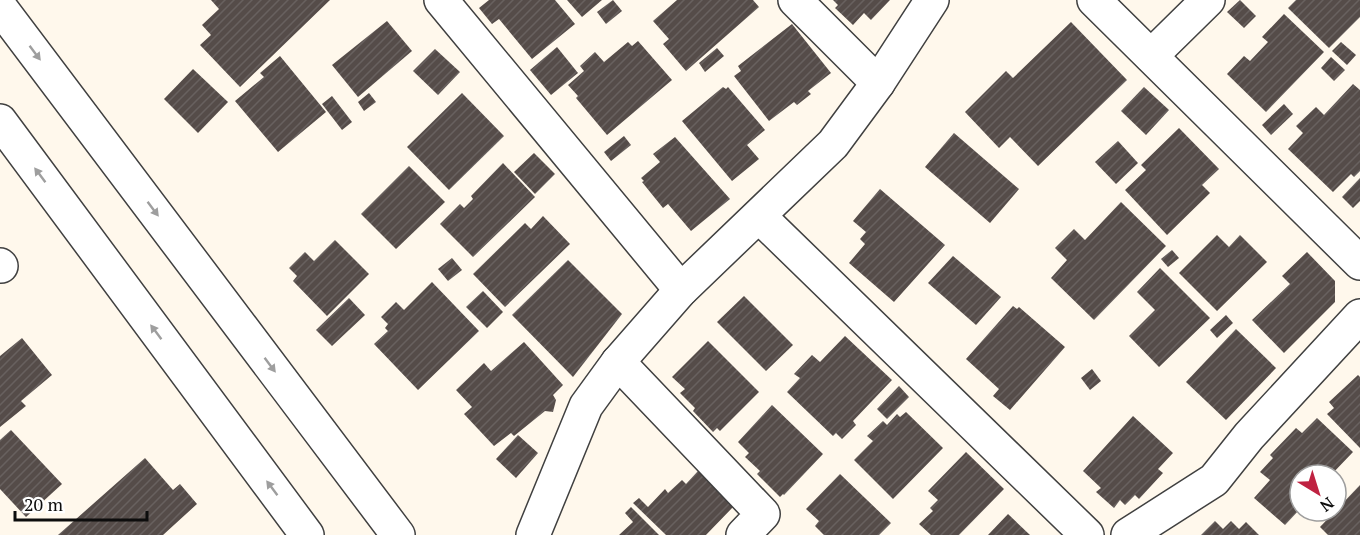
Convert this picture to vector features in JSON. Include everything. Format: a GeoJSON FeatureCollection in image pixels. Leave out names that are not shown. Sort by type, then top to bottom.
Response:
{"type":"FeatureCollection","features":[{"type":"Feature","properties":{"kind":"street"},"geometry":{"type":"LineString","coordinates":[[441,0],[681,290]]}},
{"type":"Feature","properties":{"kind":"street"},"geometry":{"type":"LineString","coordinates":[[795,0],[878,83]]}},
{"type":"Feature","properties":{"kind":"street"},"geometry":{"type":"LineString","coordinates":[[533,535],[586,406],[618,362],[681,290],[834,144],[878,83],[932,0]]}},
{"type":"Feature","properties":{"kind":"street"},"geometry":{"type":"LineString","coordinates":[[1094,0],[1360,263]]}},
{"type":"Feature","properties":{"kind":"street"},"geometry":{"type":"LineString","coordinates":[[1151,56],[1208,0]]}},
{"type":"Feature","properties":{"kind":"street"},"geometry":{"type":"LineString","coordinates":[[0,7],[398,535]]}},
{"type":"Feature","properties":{"kind":"street"},"geometry":{"type":"LineString","coordinates":[[0,122],[307,535]]}},
{"type":"Feature","properties":{"kind":"street"},"geometry":{"type":"LineString","coordinates":[[759,216],[1087,535]]}},
{"type":"Feature","properties":{"kind":"street"},"geometry":{"type":"LineString","coordinates":[[1128,535],[1214,480],[1249,436],[1360,316]]}},
{"type":"Feature","properties":{"kind":"street"},"geometry":{"type":"LineString","coordinates":[[618,362],[763,514],[743,535]]}},
{"type":"Feature","properties":{"kind":"building"},"geometry":{"type":"Polygon","coordinates":[[[211,0],[330,0],[240,87],[200,45],[211,35],[202,25],[219,9],[211,0]]]}},
{"type":"Feature","properties":{"kind":"building"},"geometry":{"type":"Polygon","coordinates":[[[489,0],[555,0],[575,24],[532,59],[499,19],[492,24],[479,8],[489,0]]]}},
{"type":"Feature","properties":{"kind":"building"},"geometry":{"type":"Polygon","coordinates":[[[567,0],[602,0],[582,17],[567,0]]]}},
{"type":"Feature","properties":{"kind":"building"},"geometry":{"type":"Polygon","coordinates":[[[613,0],[622,11],[606,24],[597,12],[613,0]]]}},
{"type":"Feature","properties":{"kind":"building"},"geometry":{"type":"Polygon","coordinates":[[[677,0],[753,0],[759,7],[686,71],[663,44],[669,39],[653,21],[677,0]]]}},
{"type":"Feature","properties":{"kind":"building"},"geometry":{"type":"Polygon","coordinates":[[[833,0],[890,0],[871,20],[864,13],[853,25],[835,8],[838,5],[833,0]]]}},
{"type":"Feature","properties":{"kind":"building"},"geometry":{"type":"Polygon","coordinates":[[[1240,0],[1256,16],[1244,28],[1227,12],[1240,0]]]}},
{"type":"Feature","properties":{"kind":"building"},"geometry":{"type":"Polygon","coordinates":[[[1296,0],[1360,0],[1360,17],[1329,48],[1288,8],[1296,0]]]}},
{"type":"Feature","properties":{"kind":"building"},"geometry":{"type":"Polygon","coordinates":[[[1284,14],[1324,52],[1266,112],[1227,74],[1244,56],[1250,61],[1268,42],[1262,37],[1284,14]]]}},
{"type":"Feature","properties":{"kind":"building"},"geometry":{"type":"Polygon","coordinates":[[[387,21],[412,51],[358,97],[332,65],[387,21]]]}},
{"type":"Feature","properties":{"kind":"building"},"geometry":{"type":"Polygon","coordinates":[[[1071,22],[1127,80],[1038,166],[1010,137],[999,148],[965,112],[1006,71],[1013,78],[1071,22]]]}},
{"type":"Feature","properties":{"kind":"building"},"geometry":{"type":"Polygon","coordinates":[[[792,24],[831,73],[808,91],[811,94],[797,105],[794,102],[769,121],[734,76],[741,71],[738,66],[792,24]]]}},
{"type":"Feature","properties":{"kind":"building"},"geometry":{"type":"Polygon","coordinates":[[[638,41],[672,80],[607,135],[568,85],[584,71],[580,66],[595,52],[604,62],[628,42],[632,46],[638,41]]]}},
{"type":"Feature","properties":{"kind":"building"},"geometry":{"type":"Polygon","coordinates":[[[1341,42],[1356,55],[1347,65],[1332,51],[1341,42]]]}},
{"type":"Feature","properties":{"kind":"building"},"geometry":{"type":"Polygon","coordinates":[[[557,47],[578,73],[551,95],[530,70],[557,47]]]}},
{"type":"Feature","properties":{"kind":"building"},"geometry":{"type":"Polygon","coordinates":[[[717,48],[724,56],[705,72],[699,63],[717,48]]]}},
{"type":"Feature","properties":{"kind":"building"},"geometry":{"type":"Polygon","coordinates":[[[435,49],[460,72],[438,95],[413,71],[435,49]]]}},
{"type":"Feature","properties":{"kind":"building"},"geometry":{"type":"Polygon","coordinates":[[[280,56],[326,112],[278,152],[235,101],[264,77],[260,73],[280,56]]]}},
{"type":"Feature","properties":{"kind":"building"},"geometry":{"type":"Polygon","coordinates":[[[1331,57],[1345,70],[1334,81],[1321,68],[1331,57]]]}},
{"type":"Feature","properties":{"kind":"building"},"geometry":{"type":"Polygon","coordinates":[[[193,69],[228,102],[198,133],[164,99],[193,69]]]}},
{"type":"Feature","properties":{"kind":"building"},"geometry":{"type":"Polygon","coordinates":[[[1353,84],[1360,90],[1360,171],[1354,177],[1351,174],[1333,192],[1288,149],[1303,133],[1296,126],[1316,107],[1324,115],[1353,84]]]}},
{"type":"Feature","properties":{"kind":"building"},"geometry":{"type":"Polygon","coordinates":[[[723,87],[726,89],[728,87],[765,130],[747,145],[759,159],[732,181],[682,121],[723,87]]]}},
{"type":"Feature","properties":{"kind":"building"},"geometry":{"type":"Polygon","coordinates":[[[1144,87],[1169,110],[1146,135],[1121,111],[1144,87]]]}},
{"type":"Feature","properties":{"kind":"building"},"geometry":{"type":"Polygon","coordinates":[[[369,93],[376,102],[364,111],[358,102],[369,93]]]}},
{"type":"Feature","properties":{"kind":"building"},"geometry":{"type":"Polygon","coordinates":[[[462,93],[504,136],[449,190],[407,147],[462,93]]]}},
{"type":"Feature","properties":{"kind":"building"},"geometry":{"type":"Polygon","coordinates":[[[332,96],[352,122],[342,130],[322,104],[332,96]]]}},
{"type":"Feature","properties":{"kind":"building"},"geometry":{"type":"Polygon","coordinates":[[[1284,104],[1293,114],[1271,135],[1262,125],[1284,104]]]}},
{"type":"Feature","properties":{"kind":"building"},"geometry":{"type":"Polygon","coordinates":[[[1179,128],[1219,169],[1202,185],[1210,193],[1167,235],[1125,190],[1146,170],[1141,165],[1179,128]]]}},
{"type":"Feature","properties":{"kind":"building"},"geometry":{"type":"Polygon","coordinates":[[[954,133],[1019,189],[990,223],[925,167],[954,133]]]}},
{"type":"Feature","properties":{"kind":"building"},"geometry":{"type":"Polygon","coordinates":[[[624,136],[631,145],[611,161],[604,152],[624,136]]]}},
{"type":"Feature","properties":{"kind":"building"},"geometry":{"type":"Polygon","coordinates":[[[675,137],[730,199],[691,231],[668,204],[663,208],[641,178],[660,162],[653,154],[675,137]]]}},
{"type":"Feature","properties":{"kind":"building"},"geometry":{"type":"Polygon","coordinates":[[[1118,141],[1138,163],[1116,184],[1095,162],[1118,141]]]}},
{"type":"Feature","properties":{"kind":"building"},"geometry":{"type":"Polygon","coordinates":[[[534,153],[555,174],[535,194],[514,172],[534,153]]]}},
{"type":"Feature","properties":{"kind":"building"},"geometry":{"type":"Polygon","coordinates":[[[503,163],[535,197],[473,257],[440,224],[460,204],[464,208],[473,199],[471,196],[503,163]]]}},
{"type":"Feature","properties":{"kind":"building"},"geometry":{"type":"Polygon","coordinates":[[[409,166],[445,202],[396,249],[361,214],[409,166]]]}},
{"type":"Feature","properties":{"kind":"building"},"geometry":{"type":"Polygon","coordinates":[[[1360,178],[1360,201],[1353,208],[1342,197],[1360,178]]]}},
{"type":"Feature","properties":{"kind":"building"},"geometry":{"type":"Polygon","coordinates":[[[880,189],[945,245],[894,302],[849,263],[865,244],[860,239],[866,232],[853,221],[880,189]]]}},
{"type":"Feature","properties":{"kind":"building"},"geometry":{"type":"Polygon","coordinates":[[[1121,202],[1166,246],[1094,320],[1051,278],[1067,260],[1055,248],[1074,229],[1085,240],[1121,202]]]}},
{"type":"Feature","properties":{"kind":"building"},"geometry":{"type":"Polygon","coordinates":[[[543,216],[570,244],[505,307],[473,274],[525,223],[531,229],[543,216]]]}},
{"type":"Feature","properties":{"kind":"building"},"geometry":{"type":"Polygon","coordinates":[[[1217,235],[1229,247],[1240,235],[1267,262],[1217,311],[1179,273],[1217,235]]]}},
{"type":"Feature","properties":{"kind":"building"},"geometry":{"type":"Polygon","coordinates":[[[335,240],[369,274],[327,316],[293,281],[297,276],[289,268],[305,252],[314,261],[335,240]]]}},
{"type":"Feature","properties":{"kind":"building"},"geometry":{"type":"Polygon","coordinates":[[[1172,250],[1179,258],[1168,267],[1161,259],[1172,250]]]}},
{"type":"Feature","properties":{"kind":"building"},"geometry":{"type":"Polygon","coordinates":[[[1307,252],[1335,281],[1335,302],[1284,353],[1252,320],[1290,284],[1282,276],[1307,252]]]}},
{"type":"Feature","properties":{"kind":"building"},"geometry":{"type":"Polygon","coordinates":[[[953,256],[1001,297],[976,325],[928,283],[953,256]]]}},
{"type":"Feature","properties":{"kind":"building"},"geometry":{"type":"Polygon","coordinates":[[[452,258],[462,270],[448,281],[438,269],[452,258]]]}},
{"type":"Feature","properties":{"kind":"building"},"geometry":{"type":"Polygon","coordinates":[[[568,260],[622,314],[573,377],[512,315],[568,260]]]}},
{"type":"Feature","properties":{"kind":"building"},"geometry":{"type":"Polygon","coordinates":[[[1160,268],[1210,318],[1159,367],[1129,336],[1155,310],[1137,292],[1160,268]]]}},
{"type":"Feature","properties":{"kind":"building"},"geometry":{"type":"Polygon","coordinates":[[[432,282],[479,331],[418,390],[374,344],[388,331],[385,328],[388,324],[381,317],[396,302],[404,310],[432,282]]]}},
{"type":"Feature","properties":{"kind":"building"},"geometry":{"type":"Polygon","coordinates":[[[483,291],[503,312],[487,328],[466,307],[483,291]]]}},
{"type":"Feature","properties":{"kind":"building"},"geometry":{"type":"Polygon","coordinates":[[[744,296],[793,345],[766,371],[717,322],[744,296]]]}},
{"type":"Feature","properties":{"kind":"building"},"geometry":{"type":"Polygon","coordinates":[[[349,298],[365,315],[332,346],[316,330],[349,298]]]}},
{"type":"Feature","properties":{"kind":"building"},"geometry":{"type":"Polygon","coordinates":[[[1013,306],[1017,309],[1019,307],[1065,347],[1010,410],[993,396],[999,389],[966,359],[1013,306]]]}},
{"type":"Feature","properties":{"kind":"building"},"geometry":{"type":"Polygon","coordinates":[[[1226,315],[1233,323],[1217,338],[1210,330],[1226,315]]]}},
{"type":"Feature","properties":{"kind":"building"},"geometry":{"type":"Polygon","coordinates":[[[1236,329],[1276,368],[1226,420],[1186,382],[1236,329]]]}},
{"type":"Feature","properties":{"kind":"building"},"geometry":{"type":"Polygon","coordinates":[[[845,336],[892,380],[853,421],[856,425],[842,439],[836,433],[833,436],[787,392],[800,378],[794,374],[812,355],[820,362],[845,336]]]}},
{"type":"Feature","properties":{"kind":"building"},"geometry":{"type":"Polygon","coordinates":[[[22,338],[52,375],[21,401],[26,406],[0,427],[0,356],[22,338]]]}},
{"type":"Feature","properties":{"kind":"building"},"geometry":{"type":"Polygon","coordinates":[[[708,341],[759,392],[720,431],[717,428],[713,432],[693,411],[695,408],[680,393],[685,389],[672,377],[708,341]]]}},
{"type":"Feature","properties":{"kind":"building"},"geometry":{"type":"Polygon","coordinates":[[[524,342],[563,385],[553,395],[556,400],[553,412],[545,411],[514,436],[511,433],[494,446],[464,414],[472,407],[456,390],[484,363],[491,371],[524,342]]]}},
{"type":"Feature","properties":{"kind":"building"},"geometry":{"type":"Polygon","coordinates":[[[1092,369],[1101,381],[1090,390],[1081,378],[1092,369]]]}},
{"type":"Feature","properties":{"kind":"building"},"geometry":{"type":"Polygon","coordinates":[[[1358,375],[1360,377],[1360,448],[1327,414],[1334,408],[1329,402],[1358,375]]]}},
{"type":"Feature","properties":{"kind":"building"},"geometry":{"type":"Polygon","coordinates":[[[899,386],[909,397],[887,419],[877,409],[899,386]]]}},
{"type":"Feature","properties":{"kind":"building"},"geometry":{"type":"Polygon","coordinates":[[[772,405],[823,454],[780,497],[757,474],[760,471],[745,457],[749,453],[738,442],[772,405]]]}},
{"type":"Feature","properties":{"kind":"building"},"geometry":{"type":"Polygon","coordinates":[[[906,412],[943,448],[893,499],[854,460],[873,441],[867,436],[883,421],[887,425],[897,414],[900,417],[906,412]]]}},
{"type":"Feature","properties":{"kind":"building"},"geometry":{"type":"Polygon","coordinates":[[[1133,416],[1173,453],[1158,469],[1163,473],[1139,499],[1135,495],[1125,505],[1120,500],[1114,508],[1096,492],[1101,488],[1083,471],[1133,416]]]}},
{"type":"Feature","properties":{"kind":"building"},"geometry":{"type":"Polygon","coordinates":[[[1317,418],[1353,452],[1342,463],[1288,463],[1288,522],[1285,525],[1254,498],[1270,480],[1260,472],[1273,458],[1270,455],[1296,428],[1302,433],[1317,418]]]}},
{"type":"Feature","properties":{"kind":"building"},"geometry":{"type":"Polygon","coordinates":[[[11,430],[62,484],[26,517],[0,489],[0,440],[11,430]]]}},
{"type":"Feature","properties":{"kind":"building"},"geometry":{"type":"Polygon","coordinates":[[[518,435],[538,453],[516,478],[496,459],[518,435]]]}},
{"type":"Feature","properties":{"kind":"building"},"geometry":{"type":"Polygon","coordinates":[[[966,452],[1004,489],[959,535],[931,535],[919,524],[933,511],[930,508],[938,500],[928,491],[966,452]]]}},
{"type":"Feature","properties":{"kind":"building"},"geometry":{"type":"Polygon","coordinates":[[[145,458],[173,490],[180,484],[197,504],[163,535],[58,535],[145,458]]]}},
{"type":"Feature","properties":{"kind":"building"},"geometry":{"type":"Polygon","coordinates":[[[698,471],[734,506],[706,535],[666,535],[633,503],[639,498],[648,507],[665,489],[668,493],[682,480],[686,484],[698,471]]]}},
{"type":"Feature","properties":{"kind":"building"},"geometry":{"type":"Polygon","coordinates":[[[840,474],[891,523],[879,535],[824,535],[815,526],[819,521],[806,509],[840,474]]]}},
{"type":"Feature","properties":{"kind":"building"},"geometry":{"type":"Polygon","coordinates":[[[1360,485],[1360,535],[1328,535],[1320,527],[1324,523],[1348,523],[1348,498],[1360,485]]]}},
{"type":"Feature","properties":{"kind":"building"},"geometry":{"type":"Polygon","coordinates":[[[631,507],[659,535],[619,535],[633,522],[625,513],[631,507]]]}},
{"type":"Feature","properties":{"kind":"building"},"geometry":{"type":"Polygon","coordinates":[[[1008,514],[1030,535],[988,535],[1008,514]]]}},
{"type":"Feature","properties":{"kind":"building"},"geometry":{"type":"Polygon","coordinates":[[[1215,521],[1223,529],[1231,521],[1239,529],[1246,522],[1259,535],[1201,535],[1215,521]]]}}]}
